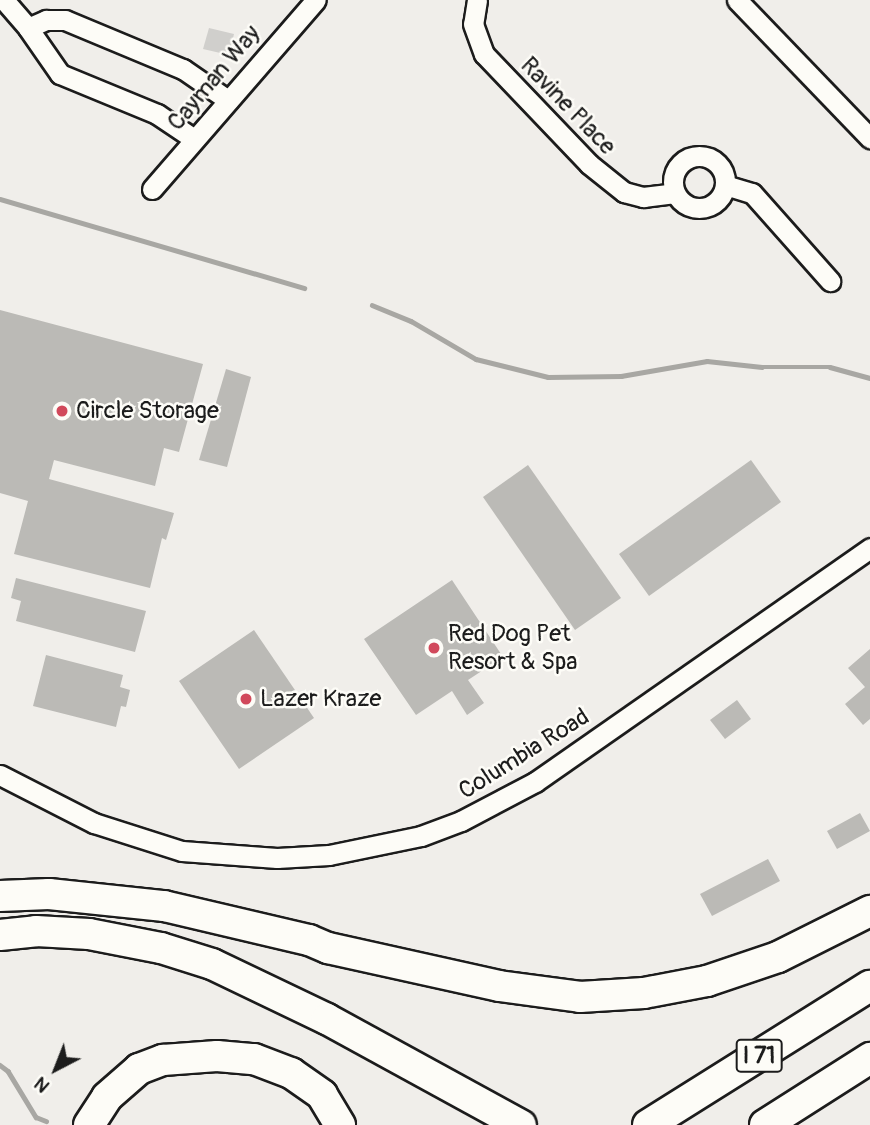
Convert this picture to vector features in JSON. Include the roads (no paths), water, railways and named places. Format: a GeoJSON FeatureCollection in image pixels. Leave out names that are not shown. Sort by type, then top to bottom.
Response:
{"type":"FeatureCollection","features":[{"type":"Feature","properties":{"kind":"highway"},"geometry":{"type":"LineString","coordinates":[[0,896],[62,895],[164,906],[309,940],[328,948],[499,986],[580,997],[644,993],[707,981],[778,957],[870,911]]}},
{"type":"Feature","properties":{"kind":"highway"},"geometry":{"type":"LineString","coordinates":[[1,935],[36,931],[89,934],[151,945],[212,964],[327,1019],[522,1125]]}},
{"type":"Feature","properties":{"kind":"highway","name":"I 71"},"geometry":{"type":"LineString","coordinates":[[648,1125],[870,986]]}},
{"type":"Feature","properties":{"kind":"highway"},"geometry":{"type":"LineString","coordinates":[[89,1125],[107,1097],[139,1069],[163,1060],[217,1056],[254,1059],[291,1073],[322,1095],[340,1125]]}},
{"type":"Feature","properties":{"kind":"highway","name":"I 71"},"geometry":{"type":"LineString","coordinates":[[765,1125],[870,1058]]}},
{"type":"Feature","properties":{"kind":"street"},"geometry":{"type":"LineString","coordinates":[[4,0],[28,28],[60,74],[157,114],[194,139]]}},
{"type":"Feature","properties":{"kind":"street","name":"Cayman Way"},"geometry":{"type":"LineString","coordinates":[[152,189],[316,0]]}},
{"type":"Feature","properties":{"kind":"street","name":"Ravine Place"},"geometry":{"type":"LineString","coordinates":[[477,0],[473,24],[484,54],[589,164],[624,192],[643,197],[676,194]]}},
{"type":"Feature","properties":{"kind":"street"},"geometry":{"type":"LineString","coordinates":[[737,0],[870,138]]}},
{"type":"Feature","properties":{"kind":"street"},"geometry":{"type":"LineString","coordinates":[[28,28],[55,19],[65,20],[183,69],[228,100]]}},
{"type":"Feature","properties":{"kind":"street"},"geometry":{"type":"LineString","coordinates":[[689,157],[711,158],[718,164],[725,185],[719,200],[702,208],[685,204],[676,194],[673,177],[676,168],[689,157]]}},
{"type":"Feature","properties":{"kind":"street"},"geometry":{"type":"LineString","coordinates":[[725,185],[752,193],[830,281]]}},
{"type":"Feature","properties":{"kind":"street","name":"Columbia Road"},"geometry":{"type":"LineString","coordinates":[[0,775],[94,823],[182,850],[276,858],[329,855],[383,846],[460,821],[535,782],[870,548]]}},
{"type":"Feature","properties":{"kind":"waterway"},"geometry":{"type":"LineString","coordinates":[[0,199],[304,288]]}},
{"type":"Feature","properties":{"kind":"waterway"},"geometry":{"type":"LineString","coordinates":[[372,305],[411,321],[476,359],[548,377],[621,376],[707,361],[762,367],[830,367],[870,378]]}},
{"type":"Feature","properties":{"kind":"waterway"},"geometry":{"type":"LineString","coordinates":[[0,1065],[8,1071],[36,1117],[46,1121]]}},
{"type":"Feature","properties":{"kind":"place","name":"Circle Storage"},"geometry":{"type":"Point","coordinates":[62,411]}},
{"type":"Feature","properties":{"kind":"place","name":"Red Dog Pet Resort & Spa"},"geometry":{"type":"Point","coordinates":[434,648]}},
{"type":"Feature","properties":{"kind":"place","name":"Lazer Kraze"},"geometry":{"type":"Point","coordinates":[246,699]}}]}
